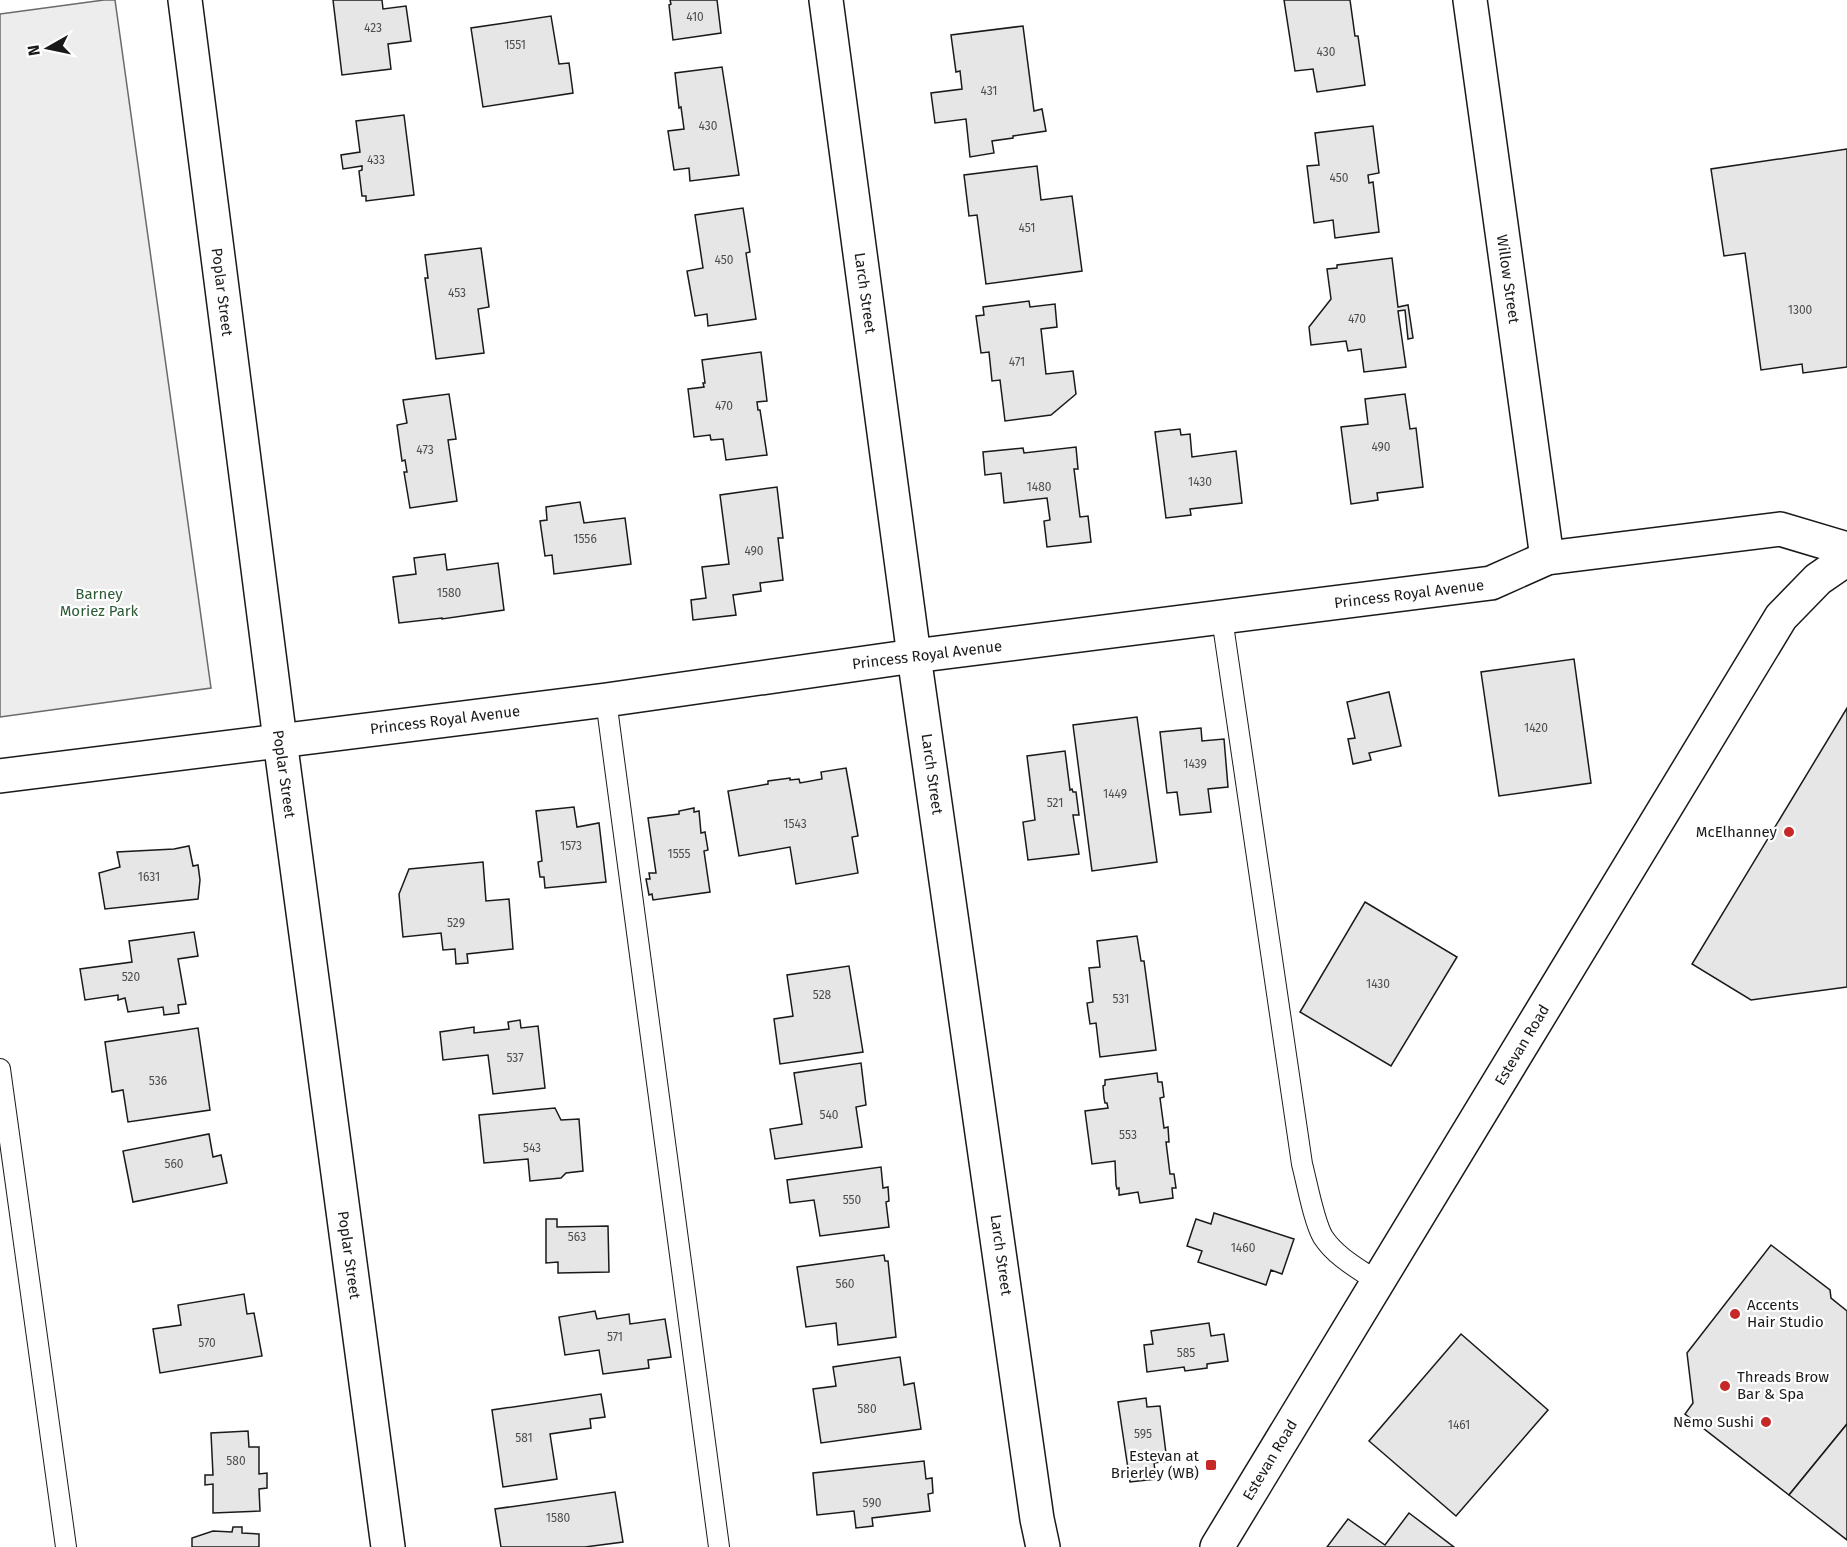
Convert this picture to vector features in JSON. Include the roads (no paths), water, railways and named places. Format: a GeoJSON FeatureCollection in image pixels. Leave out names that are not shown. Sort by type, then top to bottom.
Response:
{"type":"FeatureCollection","features":[{"type":"Feature","properties":{"kind":"street","name":"Poplar Street"},"geometry":{"type":"LineString","coordinates":[[185,0],[280,740],[388,1547]]}},
{"type":"Feature","properties":{"kind":"street","name":"Larch Street"},"geometry":{"type":"LineString","coordinates":[[826,0],[914,656],[1037,1519],[1043,1547]]}},
{"type":"Feature","properties":{"kind":"street","name":"Willow Street"},"geometry":{"type":"LineString","coordinates":[[1470,0],[1547,558]]}},
{"type":"Feature","properties":{"kind":"street","name":"Princess Royal Avenue"},"geometry":{"type":"LineString","coordinates":[[0,776],[606,700],[914,656],[1491,583],[1547,558],[1780,529],[1847,549]]}},
{"type":"Feature","properties":{"kind":"street","name":"Estevan Road"},"geometry":{"type":"LineString","coordinates":[[1217,1547],[1782,617],[1818,579],[1847,559]]}},
{"type":"Feature","properties":{"kind":"lane"},"geometry":{"type":"LineString","coordinates":[[1222,618],[1302,1164],[1322,1236],[1338,1254],[1378,1282]]}},
{"type":"Feature","properties":{"kind":"lane"},"geometry":{"type":"LineString","coordinates":[[606,700],[719,1547]]}},
{"type":"Feature","properties":{"kind":"lane"},"geometry":{"type":"LineString","coordinates":[[0,1069],[66,1547]]}},
{"type":"Feature","properties":{"kind":"place","name":"McElhanney"},"geometry":{"type":"Point","coordinates":[1789,832]}},
{"type":"Feature","properties":{"kind":"place","name":"Accents Hair Studio"},"geometry":{"type":"Point","coordinates":[1735,1314]}},
{"type":"Feature","properties":{"kind":"place","name":"Threads Brow Bar & Spa"},"geometry":{"type":"Point","coordinates":[1725,1386]}},
{"type":"Feature","properties":{"kind":"place","name":"Nemo Sushi"},"geometry":{"type":"Point","coordinates":[1766,1422]}},
{"type":"Feature","properties":{"kind":"place","name":"Estevan at Brierley (WB)"},"geometry":{"type":"Point","coordinates":[1211,1465]}},
{"type":"Feature","properties":{"kind":"park label","name":"Barney Moriez Park"},"geometry":{"type":"Point","coordinates":[99,602]}}]}
